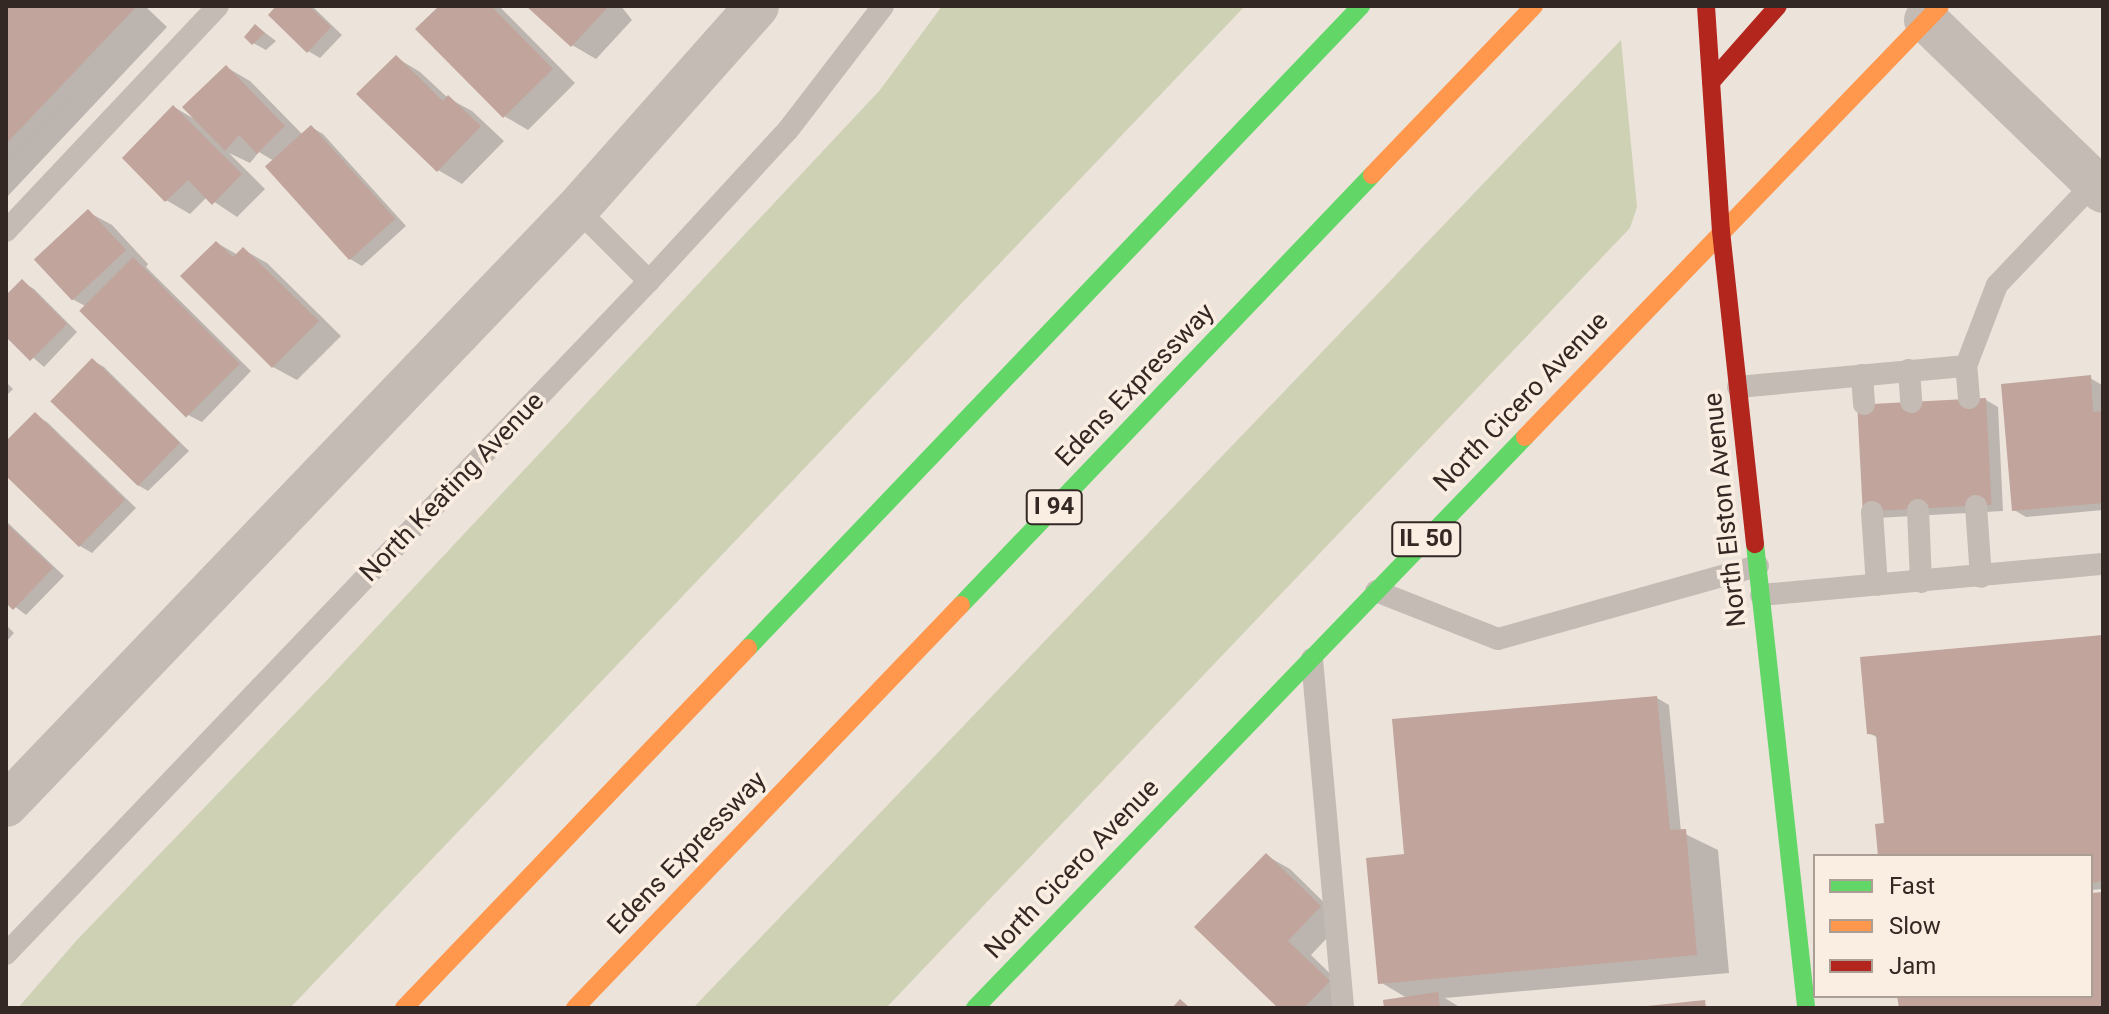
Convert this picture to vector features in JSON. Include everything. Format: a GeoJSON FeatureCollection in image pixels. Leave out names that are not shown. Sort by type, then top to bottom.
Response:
{"type":"FeatureCollection","features":[{"type":"Feature","properties":{"kind":"main road"},"geometry":{"type":"LineString","coordinates":[[404,1008],[1361,6]]}},
{"type":"Feature","properties":{"kind":"main road","name":"Edens Expressway"},"geometry":{"type":"LineString","coordinates":[[575,1008],[1534,6]]}},
{"type":"Feature","properties":{"kind":"main road","name":"North Elston Avenue"},"geometry":{"type":"LineString","coordinates":[[1706,6],[1721,231],[1806,1008]]}},
{"type":"Feature","properties":{"kind":"main road"},"geometry":{"type":"LineString","coordinates":[[1711,82],[1778,6]]}},
{"type":"Feature","properties":{"kind":"main road","name":"North Cicero Avenue"},"geometry":{"type":"LineString","coordinates":[[975,1008],[1933,13]]}},
{"type":"Feature","properties":{"kind":"street"},"geometry":{"type":"LineString","coordinates":[[6,805],[577,209],[757,6]]}},
{"type":"Feature","properties":{"kind":"street"},"geometry":{"type":"LineString","coordinates":[[1933,13],[2099,187]]}},
{"type":"Feature","properties":{"kind":"lane"},"geometry":{"type":"LineString","coordinates":[[6,231],[218,6]]}},
{"type":"Feature","properties":{"kind":"lane","name":"North Keating Avenue"},"geometry":{"type":"LineString","coordinates":[[8,949],[649,281],[788,130],[883,6]]}},
{"type":"Feature","properties":{"kind":"lane"},"geometry":{"type":"LineString","coordinates":[[1969,398],[1966,366],[1997,285],[2099,187]]}},
{"type":"Feature","properties":{"kind":"lane"},"geometry":{"type":"LineString","coordinates":[[577,209],[649,281]]}},
{"type":"Feature","properties":{"kind":"lane"},"geometry":{"type":"LineString","coordinates":[[1738,387],[1966,366]]}},
{"type":"Feature","properties":{"kind":"lane"},"geometry":{"type":"LineString","coordinates":[[1909,370],[1911,402]]}},
{"type":"Feature","properties":{"kind":"lane"},"geometry":{"type":"LineString","coordinates":[[1862,375],[1864,404]]}},
{"type":"Feature","properties":{"kind":"lane"},"geometry":{"type":"LineString","coordinates":[[1976,506],[1981,577]]}},
{"type":"Feature","properties":{"kind":"lane"},"geometry":{"type":"LineString","coordinates":[[1918,510],[1921,582]]}},
{"type":"Feature","properties":{"kind":"lane"},"geometry":{"type":"LineString","coordinates":[[1872,512],[1877,585]]}},
{"type":"Feature","properties":{"kind":"lane"},"geometry":{"type":"LineString","coordinates":[[1761,595],[2103,564]]}},
{"type":"Feature","properties":{"kind":"lane"},"geometry":{"type":"LineString","coordinates":[[1376,591],[1498,639],[1758,566]]}},
{"type":"Feature","properties":{"kind":"lane"},"geometry":{"type":"LineString","coordinates":[[1312,657],[1343,1008]]}},
{"type":"Feature","properties":{"kind":"green space"},"geometry":{"type":"Polygon","coordinates":[[[942,6],[1245,6],[290,1008],[18,1008],[76,941],[329,678],[880,90],[942,6]]]}},
{"type":"Feature","properties":{"kind":"green space"},"geometry":{"type":"Polygon","coordinates":[[[1621,40],[1637,207],[1630,228],[886,1008],[693,1008],[1621,40]]]}},
{"type":"Feature","properties":{"kind":"building"},"geometry":{"type":"Polygon","coordinates":[[[6,6],[137,6],[6,144],[6,6]]]}},
{"type":"Feature","properties":{"kind":"building"},"geometry":{"type":"Polygon","coordinates":[[[276,6],[309,6],[331,27],[307,53],[268,15],[276,6]]]}},
{"type":"Feature","properties":{"kind":"building"},"geometry":{"type":"Polygon","coordinates":[[[439,6],[491,6],[553,69],[503,118],[415,29],[439,6]]]}},
{"type":"Feature","properties":{"kind":"building"},"geometry":{"type":"Polygon","coordinates":[[[526,6],[609,6],[571,47],[526,6]]]}},
{"type":"Feature","properties":{"kind":"building"},"geometry":{"type":"Polygon","coordinates":[[[255,24],[265,33],[252,45],[244,37],[255,24]]]}},
{"type":"Feature","properties":{"kind":"building"},"geometry":{"type":"Polygon","coordinates":[[[396,55],[443,101],[448,95],[481,126],[437,172],[356,94],[396,55]]]}},
{"type":"Feature","properties":{"kind":"building"},"geometry":{"type":"Polygon","coordinates":[[[226,65],[285,126],[257,154],[239,135],[225,151],[182,107],[226,65]]]}},
{"type":"Feature","properties":{"kind":"building"},"geometry":{"type":"Polygon","coordinates":[[[173,105],[242,174],[212,205],[188,180],[165,202],[122,158],[173,105]]]}},
{"type":"Feature","properties":{"kind":"building"},"geometry":{"type":"Polygon","coordinates":[[[311,125],[395,219],[349,260],[265,166],[311,125]]]}},
{"type":"Feature","properties":{"kind":"building"},"geometry":{"type":"Polygon","coordinates":[[[88,209],[126,250],[72,300],[34,259],[88,209]]]}},
{"type":"Feature","properties":{"kind":"building"},"geometry":{"type":"Polygon","coordinates":[[[216,241],[233,257],[243,247],[319,321],[272,368],[180,276],[216,241]]]}},
{"type":"Feature","properties":{"kind":"building"},"geometry":{"type":"Polygon","coordinates":[[[133,257],[240,364],[186,418],[79,311],[133,257]]]}},
{"type":"Feature","properties":{"kind":"building"},"geometry":{"type":"Polygon","coordinates":[[[22,279],[67,324],[30,361],[6,337],[6,295],[22,279]]]}},
{"type":"Feature","properties":{"kind":"building"},"geometry":{"type":"Polygon","coordinates":[[[92,358],[180,443],[138,486],[50,401],[92,358]]]}},
{"type":"Feature","properties":{"kind":"building"},"geometry":{"type":"Polygon","coordinates":[[[2091,375],[2093,412],[2103,411],[2103,503],[2012,511],[2001,384],[2091,375]]]}},
{"type":"Feature","properties":{"kind":"building"},"geometry":{"type":"Polygon","coordinates":[[[1986,398],[1992,505],[1863,512],[1857,405],[1986,398]]]}},
{"type":"Feature","properties":{"kind":"building"},"geometry":{"type":"Polygon","coordinates":[[[35,412],[125,500],[79,547],[6,476],[6,441],[35,412]]]}},
{"type":"Feature","properties":{"kind":"building"},"geometry":{"type":"Polygon","coordinates":[[[6,523],[53,568],[13,610],[6,603],[6,523]]]}},
{"type":"Feature","properties":{"kind":"building"},"geometry":{"type":"Polygon","coordinates":[[[2103,635],[2103,881],[2093,883],[2093,854],[1878,854],[1875,824],[1884,823],[1876,735],[1867,734],[1860,657],[2103,635]]]}},
{"type":"Feature","properties":{"kind":"building"},"geometry":{"type":"Polygon","coordinates":[[[1657,696],[1670,830],[1686,829],[1697,955],[1378,984],[1366,858],[1404,854],[1392,719],[1657,696]]]}},
{"type":"Feature","properties":{"kind":"building"},"geometry":{"type":"Polygon","coordinates":[[[1266,853],[1321,906],[1288,941],[1330,981],[1304,1008],[1278,1008],[1194,927],[1266,853]]]}},
{"type":"Feature","properties":{"kind":"building"},"geometry":{"type":"Polygon","coordinates":[[[2103,892],[2103,1008],[1899,1008],[1897,998],[2093,998],[2093,893],[2103,892]]]}},
{"type":"Feature","properties":{"kind":"building"},"geometry":{"type":"Polygon","coordinates":[[[1438,992],[1440,1008],[1384,1008],[1383,1000],[1438,992]]]}},
{"type":"Feature","properties":{"kind":"building"},"geometry":{"type":"Polygon","coordinates":[[[1180,999],[1190,1008],[1172,1008],[1180,999]]]}},
{"type":"Feature","properties":{"kind":"building"},"geometry":{"type":"Polygon","coordinates":[[[1705,1000],[1706,1008],[1647,1006],[1705,1000]]]}},
{"type":"Feature","properties":{"kind":"traffic: fast"},"geometry":{"type":"LineString","coordinates":[[748,648],[1361,6]]}},
{"type":"Feature","properties":{"kind":"traffic: fast"},"geometry":{"type":"LineString","coordinates":[[961,605],[1372,175]]}},
{"type":"Feature","properties":{"kind":"traffic: fast"},"geometry":{"type":"LineString","coordinates":[[975,1008],[1525,437]]}},
{"type":"Feature","properties":{"kind":"traffic: fast"},"geometry":{"type":"LineString","coordinates":[[1755,544],[1806,1008]]}},
{"type":"Feature","properties":{"kind":"traffic: slow"},"geometry":{"type":"LineString","coordinates":[[1372,175],[1534,6]]}},
{"type":"Feature","properties":{"kind":"traffic: slow"},"geometry":{"type":"LineString","coordinates":[[1525,437],[1940,6]]}},
{"type":"Feature","properties":{"kind":"traffic: slow"},"geometry":{"type":"LineString","coordinates":[[575,1008],[961,605]]}},
{"type":"Feature","properties":{"kind":"traffic: slow"},"geometry":{"type":"LineString","coordinates":[[404,1008],[748,648]]}},
{"type":"Feature","properties":{"kind":"traffic: jam"},"geometry":{"type":"LineString","coordinates":[[1706,6],[1721,231],[1755,544]]}},
{"type":"Feature","properties":{"kind":"traffic: jam"},"geometry":{"type":"LineString","coordinates":[[1711,82],[1778,6]]}}]}
